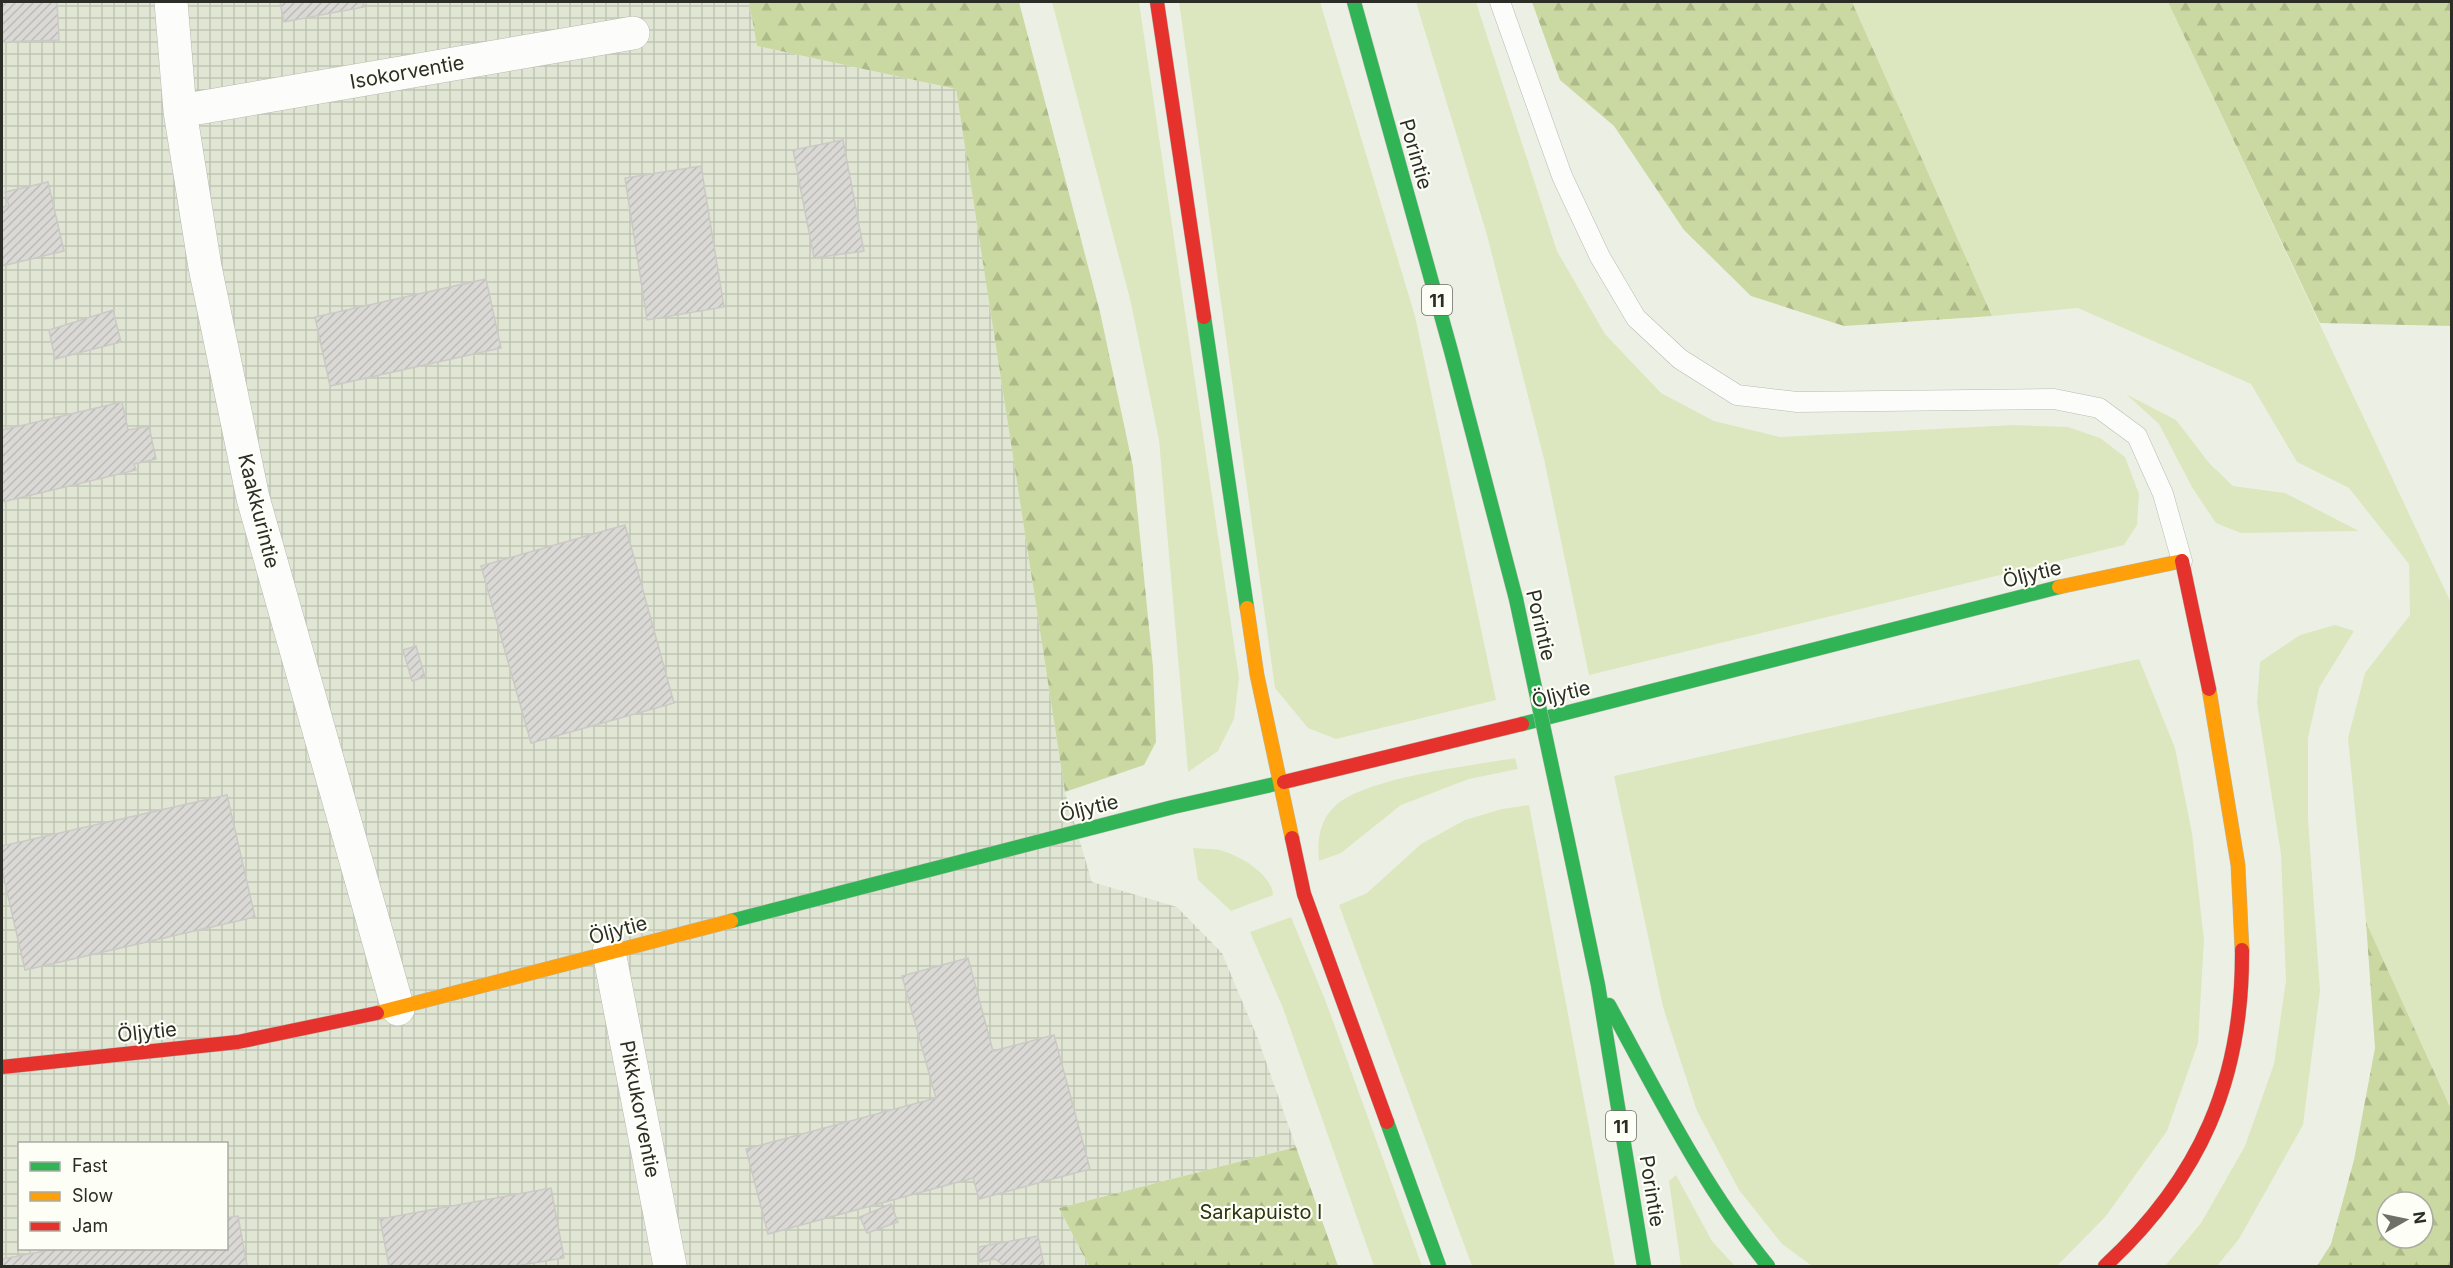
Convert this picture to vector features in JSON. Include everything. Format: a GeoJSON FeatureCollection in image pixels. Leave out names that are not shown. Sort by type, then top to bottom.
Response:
{"type":"FeatureCollection","features":[{"type":"Feature","properties":{"kind":"main road"},"geometry":{"type":"LineString","coordinates":[[1157,2],[1257,675],[1279,784],[1304,894],[1439,1266]]}},
{"type":"Feature","properties":{"kind":"main road","name":"Porintie"},"geometry":{"type":"LineString","coordinates":[[1354,2],[1451,351],[1516,599],[1598,985],[1644,1266]]}},
{"type":"Feature","properties":{"kind":"main road"},"geometry":{"type":"LineString","coordinates":[[2105,1266],[2134,1240],[2169,1197],[2190,1166],[2210,1123],[2227,1074],[2242,996],[2241,892],[2234,826],[2197,627],[2182,561]]}},
{"type":"Feature","properties":{"kind":"main road","name":"Öljytie"},"geometry":{"type":"LineString","coordinates":[[2,1067],[238,1042],[398,1010],[609,952],[1173,807],[1279,784],[2090,579],[2182,561]]}},
{"type":"Feature","properties":{"kind":"main road"},"geometry":{"type":"LineString","coordinates":[[1598,985],[1712,1190],[1746,1242],[1768,1266]]}},
{"type":"Feature","properties":{"kind":"street","name":"Kaakkurintie"},"geometry":{"type":"LineString","coordinates":[[171,2],[180,111],[205,267],[253,498],[398,1010]]}},
{"type":"Feature","properties":{"kind":"street","name":"Isokorventie"},"geometry":{"type":"LineString","coordinates":[[180,111],[633,33]]}},
{"type":"Feature","properties":{"kind":"street","name":"Pikkukorventie"},"geometry":{"type":"LineString","coordinates":[[609,952],[670,1266]]}},
{"type":"Feature","properties":{"kind":"lane"},"geometry":{"type":"LineString","coordinates":[[1500,2],[1562,176],[1600,257],[1636,318],[1680,359],[1737,395],[1797,402],[2054,399],[2099,408],[2137,436],[2163,494],[2182,561]]}},
{"type":"Feature","properties":{"kind":"shaded area"},"geometry":{"type":"Polygon","coordinates":[[[2,2],[749,2],[757,46],[956,89],[1065,792],[1092,882],[1177,907],[1222,953],[1258,1039],[1296,1147],[1059,1208],[1089,1266],[2,1266],[2,2]]]}},
{"type":"Feature","properties":{"kind":"green space"},"geometry":{"type":"Polygon","coordinates":[[[749,2],[1019,2],[1100,312],[1133,467],[1153,667],[1156,742],[1144,765],[1065,792],[956,89],[757,46],[749,2]]]}},
{"type":"Feature","properties":{"kind":"green space"},"geometry":{"type":"Polygon","coordinates":[[[1052,2],[1139,2],[1239,678],[1234,719],[1218,751],[1188,772],[1159,440],[1131,303],[1052,2]]]}},
{"type":"Feature","properties":{"kind":"green space"},"geometry":{"type":"Polygon","coordinates":[[[1179,2],[1320,2],[1415,316],[1496,700],[1336,739],[1308,728],[1275,688],[1179,2]]]}},
{"type":"Feature","properties":{"kind":"green space"},"geometry":{"type":"Polygon","coordinates":[[[1416,2],[1476,2],[1557,251],[1605,334],[1661,393],[1714,421],[1780,437],[2013,425],[2068,427],[2100,438],[2125,457],[2139,494],[2137,525],[2124,545],[1589,675],[1544,459],[1487,235],[1416,2]]]}},
{"type":"Feature","properties":{"kind":"green space"},"geometry":{"type":"Polygon","coordinates":[[[1532,2],[1852,2],[1992,316],[1844,326],[1751,296],[1684,230],[1614,126],[1560,80],[1532,2]]]}},
{"type":"Feature","properties":{"kind":"green space"},"geometry":{"type":"Polygon","coordinates":[[[1852,2],[2168,2],[2451,603],[2451,1109],[2366,922],[2348,738],[2365,673],[2410,615],[2409,564],[2349,488],[2297,462],[2251,384],[2078,308],[1992,316],[1852,2]]]}},
{"type":"Feature","properties":{"kind":"green space"},"geometry":{"type":"Polygon","coordinates":[[[2168,2],[2451,2],[2451,326],[2320,323],[2168,2]]]}},
{"type":"Feature","properties":{"kind":"green space"},"geometry":{"type":"Polygon","coordinates":[[[2126,394],[2176,420],[2210,464],[2233,486],[2285,493],[2359,531],[2241,533],[2216,523],[2193,489],[2159,424],[2126,394]]]}},
{"type":"Feature","properties":{"kind":"green space"},"geometry":{"type":"Polygon","coordinates":[[[2335,625],[2354,631],[2319,688],[2308,738],[2308,819],[2320,991],[2303,1125],[2239,1239],[2217,1266],[2165,1266],[2201,1223],[2245,1146],[2274,1064],[2286,980],[2281,854],[2257,703],[2260,662],[2300,635],[2335,625]]]}},
{"type":"Feature","properties":{"kind":"green space"},"geometry":{"type":"Polygon","coordinates":[[[2139,659],[2175,748],[2192,833],[2204,940],[2198,1043],[2167,1131],[2106,1216],[2057,1266],[1812,1266],[1782,1244],[1739,1190],[1697,1111],[1663,1007],[1614,776],[2139,659]]]}},
{"type":"Feature","properties":{"kind":"green space"},"geometry":{"type":"Polygon","coordinates":[[[1515,758],[1518,769],[1469,779],[1401,805],[1341,853],[1319,861],[1318,846],[1325,818],[1335,806],[1350,796],[1370,787],[1420,774],[1515,758]]]}},
{"type":"Feature","properties":{"kind":"green space"},"geometry":{"type":"Polygon","coordinates":[[[1529,805],[1615,1266],[1472,1266],[1339,905],[1367,893],[1421,844],[1465,820],[1502,809],[1529,805]]]}},
{"type":"Feature","properties":{"kind":"green space"},"geometry":{"type":"Polygon","coordinates":[[[1193,848],[1218,850],[1240,858],[1262,874],[1268,881],[1273,895],[1231,911],[1198,880],[1193,848]]]}},
{"type":"Feature","properties":{"kind":"green space"},"geometry":{"type":"Polygon","coordinates":[[[1291,917],[1326,1002],[1422,1266],[1374,1266],[1283,1008],[1250,932],[1291,917]]]}},
{"type":"Feature","properties":{"kind":"green space"},"geometry":{"type":"Polygon","coordinates":[[[2366,922],[2451,1109],[2451,1266],[2317,1266],[2331,1244],[2354,1160],[2375,1048],[2366,922]]]}},
{"type":"Feature","properties":{"kind":"green space","name":"Sarkapuisto I"},"geometry":{"type":"Polygon","coordinates":[[[1296,1147],[1338,1266],[1089,1266],[1059,1208],[1296,1147]]]}},
{"type":"Feature","properties":{"kind":"green space"},"geometry":{"type":"Polygon","coordinates":[[[1676,1175],[1712,1241],[1735,1266],[1681,1266],[1669,1181],[1676,1175]]]}},
{"type":"Feature","properties":{"kind":"building"},"geometry":{"type":"Polygon","coordinates":[[[2,2],[57,2],[59,40],[2,42],[2,2]]]}},
{"type":"Feature","properties":{"kind":"building"},"geometry":{"type":"Polygon","coordinates":[[[280,2],[363,2],[364,7],[284,22],[280,2]]]}},
{"type":"Feature","properties":{"kind":"building"},"geometry":{"type":"Polygon","coordinates":[[[843,140],[864,251],[814,258],[793,150],[843,140]]]}},
{"type":"Feature","properties":{"kind":"building"},"geometry":{"type":"Polygon","coordinates":[[[701,166],[724,307],[647,320],[625,178],[701,166]]]}},
{"type":"Feature","properties":{"kind":"building"},"geometry":{"type":"Polygon","coordinates":[[[48,182],[64,251],[2,266],[2,207],[9,206],[5,192],[48,182]]]}},
{"type":"Feature","properties":{"kind":"building"},"geometry":{"type":"Polygon","coordinates":[[[486,279],[501,348],[330,386],[315,317],[486,279]]]}},
{"type":"Feature","properties":{"kind":"building"},"geometry":{"type":"Polygon","coordinates":[[[113,310],[121,342],[55,359],[49,330],[113,310]]]}},
{"type":"Feature","properties":{"kind":"building"},"geometry":{"type":"Polygon","coordinates":[[[122,402],[128,430],[149,426],[156,459],[134,464],[136,470],[2,502],[2,430],[122,402]]]}},
{"type":"Feature","properties":{"kind":"building"},"geometry":{"type":"Polygon","coordinates":[[[625,525],[674,703],[531,743],[481,566],[625,525]]]}},
{"type":"Feature","properties":{"kind":"building"},"geometry":{"type":"Polygon","coordinates":[[[416,646],[425,677],[412,681],[403,650],[416,646]]]}},
{"type":"Feature","properties":{"kind":"building"},"geometry":{"type":"Polygon","coordinates":[[[227,795],[255,917],[25,970],[2,870],[2,846],[227,795]]]}},
{"type":"Feature","properties":{"kind":"building"},"geometry":{"type":"Polygon","coordinates":[[[968,958],[993,1051],[1054,1035],[1090,1169],[979,1199],[973,1178],[768,1234],[746,1149],[936,1098],[902,976],[968,958]]]}},
{"type":"Feature","properties":{"kind":"building"},"geometry":{"type":"Polygon","coordinates":[[[551,1188],[564,1258],[516,1266],[389,1266],[380,1219],[551,1188]]]}},
{"type":"Feature","properties":{"kind":"building"},"geometry":{"type":"Polygon","coordinates":[[[891,1204],[898,1222],[867,1233],[860,1217],[891,1204]]]}},
{"type":"Feature","properties":{"kind":"building"},"geometry":{"type":"Polygon","coordinates":[[[238,1216],[247,1266],[2,1266],[2,1259],[49,1250],[228,1250],[228,1218],[238,1216]]]}},
{"type":"Feature","properties":{"kind":"building"},"geometry":{"type":"Polygon","coordinates":[[[1038,1236],[1044,1266],[1005,1266],[995,1259],[980,1262],[978,1247],[1038,1236]]]}},
{"type":"Feature","properties":{"kind":"traffic: fast"},"geometry":{"type":"LineString","coordinates":[[1354,2],[1451,351],[1516,599]]}},
{"type":"Feature","properties":{"kind":"traffic: fast"},"geometry":{"type":"LineString","coordinates":[[1204,317],[1247,608]]}},
{"type":"Feature","properties":{"kind":"traffic: fast"},"geometry":{"type":"LineString","coordinates":[[1522,724],[2059,587]]}},
{"type":"Feature","properties":{"kind":"traffic: fast"},"geometry":{"type":"LineString","coordinates":[[1516,599],[1567,837]]}},
{"type":"Feature","properties":{"kind":"traffic: fast"},"geometry":{"type":"LineString","coordinates":[[731,921],[1173,807],[1284,782]]}},
{"type":"Feature","properties":{"kind":"traffic: fast"},"geometry":{"type":"LineString","coordinates":[[1567,837],[1598,985],[1644,1266]]}},
{"type":"Feature","properties":{"kind":"traffic: fast"},"geometry":{"type":"LineString","coordinates":[[1609,1005],[1702,1172],[1768,1266]]}},
{"type":"Feature","properties":{"kind":"traffic: fast"},"geometry":{"type":"LineString","coordinates":[[1387,1122],[1439,1266]]}},
{"type":"Feature","properties":{"kind":"traffic: slow"},"geometry":{"type":"LineString","coordinates":[[2059,587],[2182,561]]}},
{"type":"Feature","properties":{"kind":"traffic: slow"},"geometry":{"type":"LineString","coordinates":[[1247,608],[1257,675],[1292,838]]}},
{"type":"Feature","properties":{"kind":"traffic: slow"},"geometry":{"type":"LineString","coordinates":[[2209,689],[2238,865],[2242,950]]}},
{"type":"Feature","properties":{"kind":"traffic: slow"},"geometry":{"type":"LineString","coordinates":[[377,1013],[731,921]]}},
{"type":"Feature","properties":{"kind":"traffic: jam"},"geometry":{"type":"LineString","coordinates":[[1157,2],[1204,317]]}},
{"type":"Feature","properties":{"kind":"traffic: jam"},"geometry":{"type":"LineString","coordinates":[[2182,561],[2209,689]]}},
{"type":"Feature","properties":{"kind":"traffic: jam"},"geometry":{"type":"LineString","coordinates":[[1284,782],[1522,724]]}},
{"type":"Feature","properties":{"kind":"traffic: jam"},"geometry":{"type":"LineString","coordinates":[[1292,838],[1304,894],[1387,1122]]}},
{"type":"Feature","properties":{"kind":"traffic: jam"},"geometry":{"type":"LineString","coordinates":[[2105,1266],[2138,1233],[2167,1198],[2190,1162],[2209,1124],[2224,1084],[2234,1042],[2240,998],[2242,950]]}},
{"type":"Feature","properties":{"kind":"traffic: jam"},"geometry":{"type":"LineString","coordinates":[[2,1067],[238,1042],[377,1013]]}}]}
